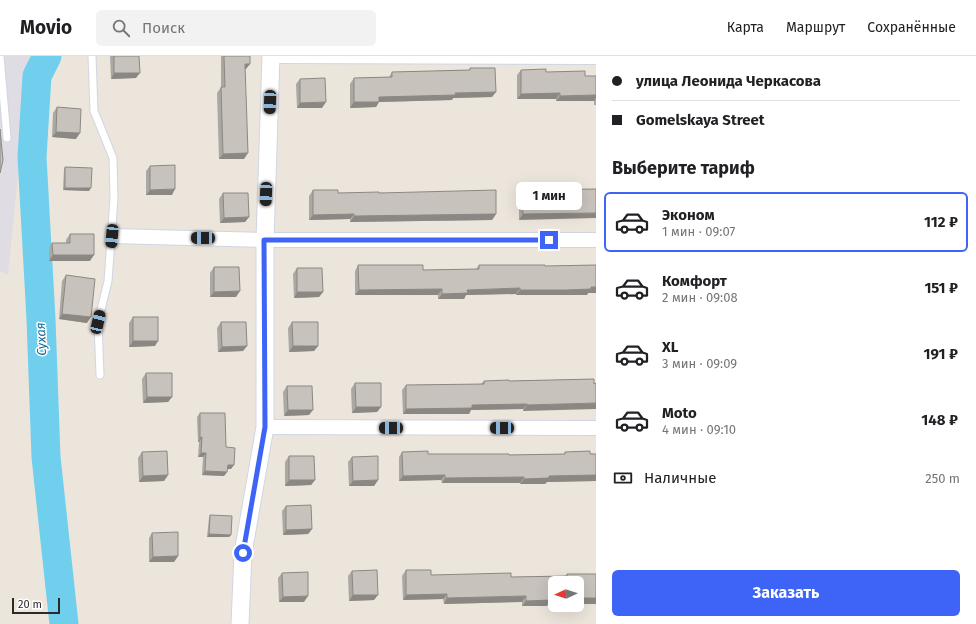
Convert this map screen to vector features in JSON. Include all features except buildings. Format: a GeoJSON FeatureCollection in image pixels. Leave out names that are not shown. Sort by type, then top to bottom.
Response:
{"type":"FeatureCollection","features":[{"type":"Feature","properties":{"kind":"street"},"geometry":{"type":"LineString","coordinates":[[240,624],[243,553],[265,427],[264,240],[271,56],[596,57]]}},
{"type":"Feature","properties":{"kind":"street"},"geometry":{"type":"LineString","coordinates":[[112,236],[264,240],[596,240]]}},
{"type":"Feature","properties":{"kind":"street"},"geometry":{"type":"LineString","coordinates":[[265,427],[596,428]]}},
{"type":"Feature","properties":{"kind":"lane"},"geometry":{"type":"LineString","coordinates":[[0,56],[7,138]]}},
{"type":"Feature","properties":{"kind":"lane"},"geometry":{"type":"LineString","coordinates":[[92,56],[94,111],[113,158],[114,198],[108,280],[98,322],[100,375]]}},
{"type":"Feature","properties":{"kind":"shaded area"},"geometry":{"type":"Polygon","coordinates":[[[0,56],[30,56],[8,275],[0,271],[0,56]]]}},
{"type":"Feature","properties":{"kind":"waterway","name":"Сухая"},"geometry":{"type":"LineString","coordinates":[[47,56],[37,76],[32,157],[41,319],[46,457],[64,624]]}},
{"type":"Feature","properties":{"kind":"route"},"geometry":{"type":"LineString","coordinates":[[243,553],[265,427],[264,240],[549,240]]}}]}
